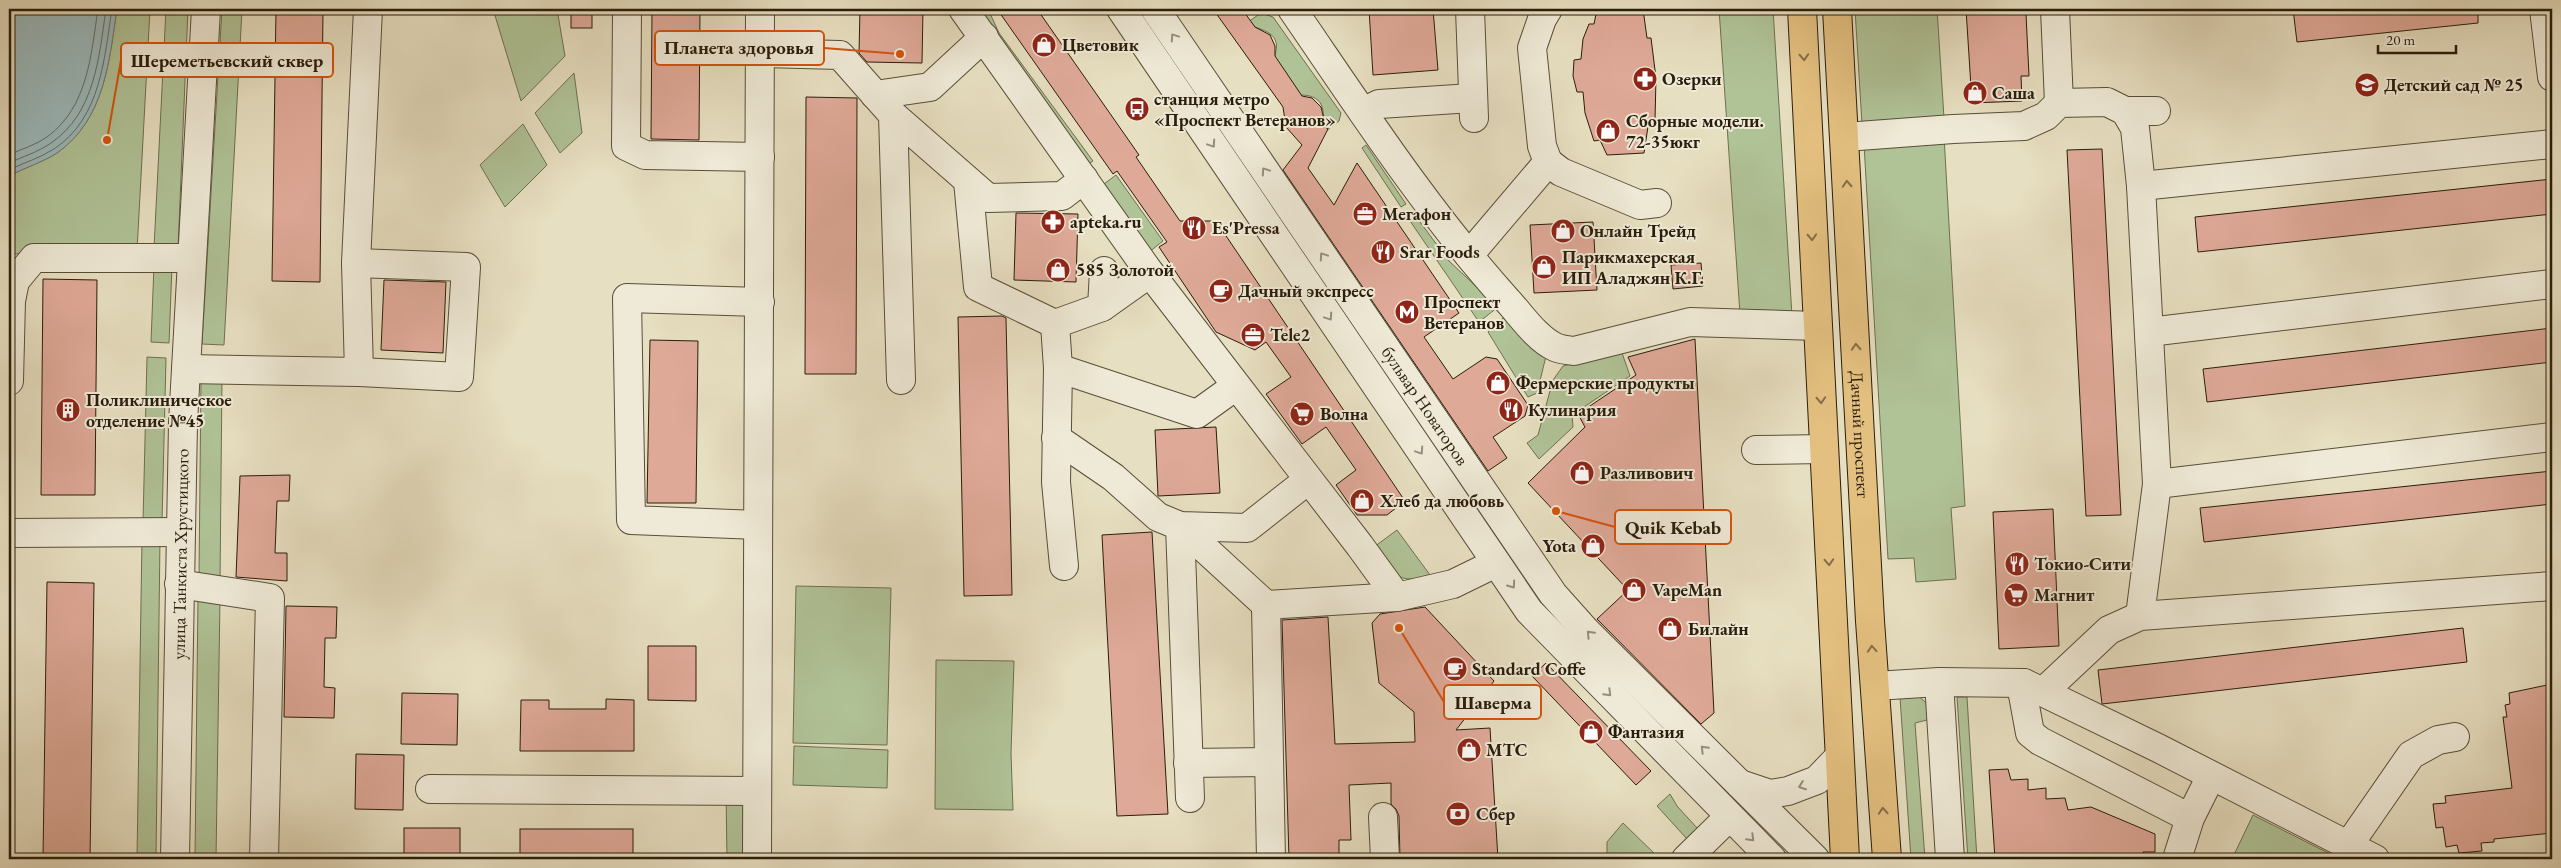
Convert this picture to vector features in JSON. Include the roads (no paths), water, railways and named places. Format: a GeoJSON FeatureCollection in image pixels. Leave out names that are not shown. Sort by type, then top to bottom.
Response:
{"type":"FeatureCollection","features":[{"type":"Feature","properties":{"kind":"main road"},"geometry":{"type":"LineString","coordinates":[[1802,9],[1816,326],[1845,859]]}},
{"type":"Feature","properties":{"kind":"main road","name":"Дачный проспект"},"geometry":{"type":"LineString","coordinates":[[1837,9],[1875,686],[1887,859]]}},
{"type":"Feature","properties":{"kind":"street","name":"улица Танкиста Хрустицкого"},"geometry":{"type":"LineString","coordinates":[[175,859],[186,369],[206,9]]}},
{"type":"Feature","properties":{"kind":"street"},"geometry":{"type":"LineString","coordinates":[[359,372],[356,263],[368,9]]}},
{"type":"Feature","properties":{"kind":"street"},"geometry":{"type":"LineString","coordinates":[[627,9],[626,146],[645,155],[760,157]]}},
{"type":"Feature","properties":{"kind":"street"},"geometry":{"type":"LineString","coordinates":[[757,859],[760,9]]}},
{"type":"Feature","properties":{"kind":"street"},"geometry":{"type":"LineString","coordinates":[[963,9],[1150,273],[1396,596]]}},
{"type":"Feature","properties":{"kind":"street","name":"бульвар Новаторов"},"geometry":{"type":"LineString","coordinates":[[1121,9],[1529,611],[1772,859]]}},
{"type":"Feature","properties":{"kind":"street","name":"бульвар Новаторов"},"geometry":{"type":"LineString","coordinates":[[1155,9],[1534,568],[1586,631],[1815,859]]}},
{"type":"Feature","properties":{"kind":"street"},"geometry":{"type":"LineString","coordinates":[[1292,9],[1424,201],[1525,320],[1556,348],[1574,351],[1690,322],[1816,326]]}},
{"type":"Feature","properties":{"kind":"street"},"geometry":{"type":"LineString","coordinates":[[1363,112],[1379,104],[1473,108],[1470,9]]}},
{"type":"Feature","properties":{"kind":"street"},"geometry":{"type":"LineString","coordinates":[[1548,9],[1542,19],[1532,48],[1542,146],[1548,162],[1561,172],[1640,205],[1657,203]]}},
{"type":"Feature","properties":{"kind":"street"},"geometry":{"type":"LineString","coordinates":[[2055,9],[2059,104]]}},
{"type":"Feature","properties":{"kind":"street"},"geometry":{"type":"LineString","coordinates":[[2544,9],[2550,44],[2552,77]]}},
{"type":"Feature","properties":{"kind":"street"},"geometry":{"type":"LineString","coordinates":[[875,95],[930,87],[984,37]]}},
{"type":"Feature","properties":{"kind":"street"},"geometry":{"type":"LineString","coordinates":[[761,53],[840,55],[893,115],[988,198],[1062,196],[1084,179]]}},
{"type":"Feature","properties":{"kind":"street"},"geometry":{"type":"LineString","coordinates":[[1845,137],[2024,126],[2046,116],[2059,104],[2108,102],[2124,111],[2135,128],[2141,186],[2157,484],[2140,616]]}},
{"type":"Feature","properties":{"kind":"street"},"geometry":{"type":"LineString","coordinates":[[2124,111],[2156,111]]}},
{"type":"Feature","properties":{"kind":"street"},"geometry":{"type":"LineString","coordinates":[[893,115],[901,380]]}},
{"type":"Feature","properties":{"kind":"street"},"geometry":{"type":"LineString","coordinates":[[2141,186],[2552,144]]}},
{"type":"Feature","properties":{"kind":"street"},"geometry":{"type":"LineString","coordinates":[[1469,254],[1548,162]]}},
{"type":"Feature","properties":{"kind":"street"},"geometry":{"type":"LineString","coordinates":[[968,181],[978,286],[1054,324],[1102,308],[1150,273]]}},
{"type":"Feature","properties":{"kind":"street"},"geometry":{"type":"LineString","coordinates":[[9,381],[11,301],[15,281],[34,258],[191,258]]}},
{"type":"Feature","properties":{"kind":"street"},"geometry":{"type":"LineString","coordinates":[[186,369],[359,372],[459,377],[466,267],[356,263]]}},
{"type":"Feature","properties":{"kind":"street"},"geometry":{"type":"LineString","coordinates":[[1102,308],[1104,271]]}},
{"type":"Feature","properties":{"kind":"street"},"geometry":{"type":"LineString","coordinates":[[2149,332],[2552,284]]}},
{"type":"Feature","properties":{"kind":"street"},"geometry":{"type":"LineString","coordinates":[[758,525],[631,520],[627,298],[760,302]]}},
{"type":"Feature","properties":{"kind":"street"},"geometry":{"type":"LineString","coordinates":[[1054,324],[1058,368],[1056,482],[1064,566]]}},
{"type":"Feature","properties":{"kind":"street"},"geometry":{"type":"LineString","coordinates":[[1058,368],[1197,414],[1236,386]]}},
{"type":"Feature","properties":{"kind":"street"},"geometry":{"type":"LineString","coordinates":[[2157,484],[2552,437]]}},
{"type":"Feature","properties":{"kind":"street"},"geometry":{"type":"LineString","coordinates":[[1056,438],[1113,477],[1158,517],[1180,526],[1266,605],[1271,859]]}},
{"type":"Feature","properties":{"kind":"street"},"geometry":{"type":"LineString","coordinates":[[1756,450],[1824,449]]}},
{"type":"Feature","properties":{"kind":"street"},"geometry":{"type":"LineString","coordinates":[[1180,526],[1247,528],[1308,480]]}},
{"type":"Feature","properties":{"kind":"street"},"geometry":{"type":"LineString","coordinates":[[1180,526],[1190,798]]}},
{"type":"Feature","properties":{"kind":"street"},"geometry":{"type":"LineString","coordinates":[[9,533],[181,532]]}},
{"type":"Feature","properties":{"kind":"street"},"geometry":{"type":"LineString","coordinates":[[1266,605],[1396,596],[1453,584],[1496,563]]}},
{"type":"Feature","properties":{"kind":"street"},"geometry":{"type":"LineString","coordinates":[[180,584],[270,598],[264,859]]}},
{"type":"Feature","properties":{"kind":"street"},"geometry":{"type":"LineString","coordinates":[[2190,818],[2040,741],[2030,733],[2023,695],[2108,630],[2140,616],[2552,586]]}},
{"type":"Feature","properties":{"kind":"street"},"geometry":{"type":"LineString","coordinates":[[1875,686],[1939,682],[2034,688],[2374,859]]}},
{"type":"Feature","properties":{"kind":"street"},"geometry":{"type":"LineString","coordinates":[[1939,682],[1950,859]]}},
{"type":"Feature","properties":{"kind":"street"},"geometry":{"type":"LineString","coordinates":[[2348,846],[2411,755],[2438,740],[2456,737]]}},
{"type":"Feature","properties":{"kind":"street"},"geometry":{"type":"LineString","coordinates":[[1739,784],[1770,794],[1788,791],[1817,780],[1839,757]]}},
{"type":"Feature","properties":{"kind":"street"},"geometry":{"type":"LineString","coordinates":[[1188,764],[1269,762]]}},
{"type":"Feature","properties":{"kind":"street"},"geometry":{"type":"LineString","coordinates":[[2177,859],[2190,818],[2211,776]]}},
{"type":"Feature","properties":{"kind":"street"},"geometry":{"type":"LineString","coordinates":[[430,789],[757,791]]}},
{"type":"Feature","properties":{"kind":"street"},"geometry":{"type":"LineString","coordinates":[[1686,859],[1729,816]]}},
{"type":"Feature","properties":{"kind":"street"},"geometry":{"type":"LineString","coordinates":[[1383,817],[1385,859]]}},
{"type":"Feature","properties":{"kind":"water"},"geometry":{"type":"Polygon","coordinates":[[[9,9],[117,9],[111,49],[102,88],[86,123],[73,139],[57,153],[9,176],[9,9]]]}},
{"type":"Feature","properties":{"kind":"place","name":"Цветовик"},"geometry":{"type":"Point","coordinates":[1044,45]}},
{"type":"Feature","properties":{"kind":"place","name":"Планета здоровья"},"geometry":{"type":"Point","coordinates":[900,54]}},
{"type":"Feature","properties":{"kind":"place","name":"Озерки"},"geometry":{"type":"Point","coordinates":[1645,79]}},
{"type":"Feature","properties":{"kind":"place","name":"Детский сад № 25"},"geometry":{"type":"Point","coordinates":[2367,85]}},
{"type":"Feature","properties":{"kind":"place","name":"Саша"},"geometry":{"type":"Point","coordinates":[1975,93]}},
{"type":"Feature","properties":{"kind":"place","name":"станция метро «Проспект Ветеранов»"},"geometry":{"type":"Point","coordinates":[1137,109]}},
{"type":"Feature","properties":{"kind":"place","name":"Сборные модели. 72-35юкг"},"geometry":{"type":"Point","coordinates":[1608,131]}},
{"type":"Feature","properties":{"kind":"place","name":"Шереметьевский сквер"},"geometry":{"type":"Point","coordinates":[107,140]}},
{"type":"Feature","properties":{"kind":"place","name":"Мегафон"},"geometry":{"type":"Point","coordinates":[1365,214]}},
{"type":"Feature","properties":{"kind":"place","name":"apteka.ru"},"geometry":{"type":"Point","coordinates":[1053,222]}},
{"type":"Feature","properties":{"kind":"place","name":"Es'Pressa"},"geometry":{"type":"Point","coordinates":[1194,228]}},
{"type":"Feature","properties":{"kind":"place","name":"Онлайн Трейд"},"geometry":{"type":"Point","coordinates":[1563,231]}},
{"type":"Feature","properties":{"kind":"place","name":"Srar Foods"},"geometry":{"type":"Point","coordinates":[1383,252]}},
{"type":"Feature","properties":{"kind":"place","name":"Парикмахерская ИП Аладжян К.Г."},"geometry":{"type":"Point","coordinates":[1544,267]}},
{"type":"Feature","properties":{"kind":"place","name":"585 Золотой"},"geometry":{"type":"Point","coordinates":[1058,270]}},
{"type":"Feature","properties":{"kind":"place","name":"Дачный экспресс"},"geometry":{"type":"Point","coordinates":[1221,291]}},
{"type":"Feature","properties":{"kind":"place","name":"Проспект Ветеранов"},"geometry":{"type":"Point","coordinates":[1407,312]}},
{"type":"Feature","properties":{"kind":"place","name":"Tele2"},"geometry":{"type":"Point","coordinates":[1253,335]}},
{"type":"Feature","properties":{"kind":"place","name":"Фермерские продукты"},"geometry":{"type":"Point","coordinates":[1498,383]}},
{"type":"Feature","properties":{"kind":"place","name":"Поликлиническое отделение №45"},"geometry":{"type":"Point","coordinates":[68,410]}},
{"type":"Feature","properties":{"kind":"place","name":"Кулинария"},"geometry":{"type":"Point","coordinates":[1511,410]}},
{"type":"Feature","properties":{"kind":"place","name":"Волна"},"geometry":{"type":"Point","coordinates":[1302,414]}},
{"type":"Feature","properties":{"kind":"place","name":"Разливович"},"geometry":{"type":"Point","coordinates":[1582,473]}},
{"type":"Feature","properties":{"kind":"place","name":"Хлеб да любовь"},"geometry":{"type":"Point","coordinates":[1362,501]}},
{"type":"Feature","properties":{"kind":"place","name":"Quik Kebab"},"geometry":{"type":"Point","coordinates":[1556,511]}},
{"type":"Feature","properties":{"kind":"place","name":"Yota"},"geometry":{"type":"Point","coordinates":[1593,546]}},
{"type":"Feature","properties":{"kind":"place","name":"Токио-Сити"},"geometry":{"type":"Point","coordinates":[2017,564]}},
{"type":"Feature","properties":{"kind":"place","name":"VapeMan"},"geometry":{"type":"Point","coordinates":[1634,590]}},
{"type":"Feature","properties":{"kind":"place","name":"Магнит"},"geometry":{"type":"Point","coordinates":[2016,595]}},
{"type":"Feature","properties":{"kind":"place","name":"Шаверма"},"geometry":{"type":"Point","coordinates":[1399,628]}},
{"type":"Feature","properties":{"kind":"place","name":"Билайн"},"geometry":{"type":"Point","coordinates":[1670,629]}},
{"type":"Feature","properties":{"kind":"place","name":"Standard Coffe"},"geometry":{"type":"Point","coordinates":[1455,669]}},
{"type":"Feature","properties":{"kind":"place","name":"Фантазия"},"geometry":{"type":"Point","coordinates":[1591,732]}},
{"type":"Feature","properties":{"kind":"place","name":"МТС"},"geometry":{"type":"Point","coordinates":[1469,750]}},
{"type":"Feature","properties":{"kind":"place","name":"Сбер"},"geometry":{"type":"Point","coordinates":[1458,814]}}]}
